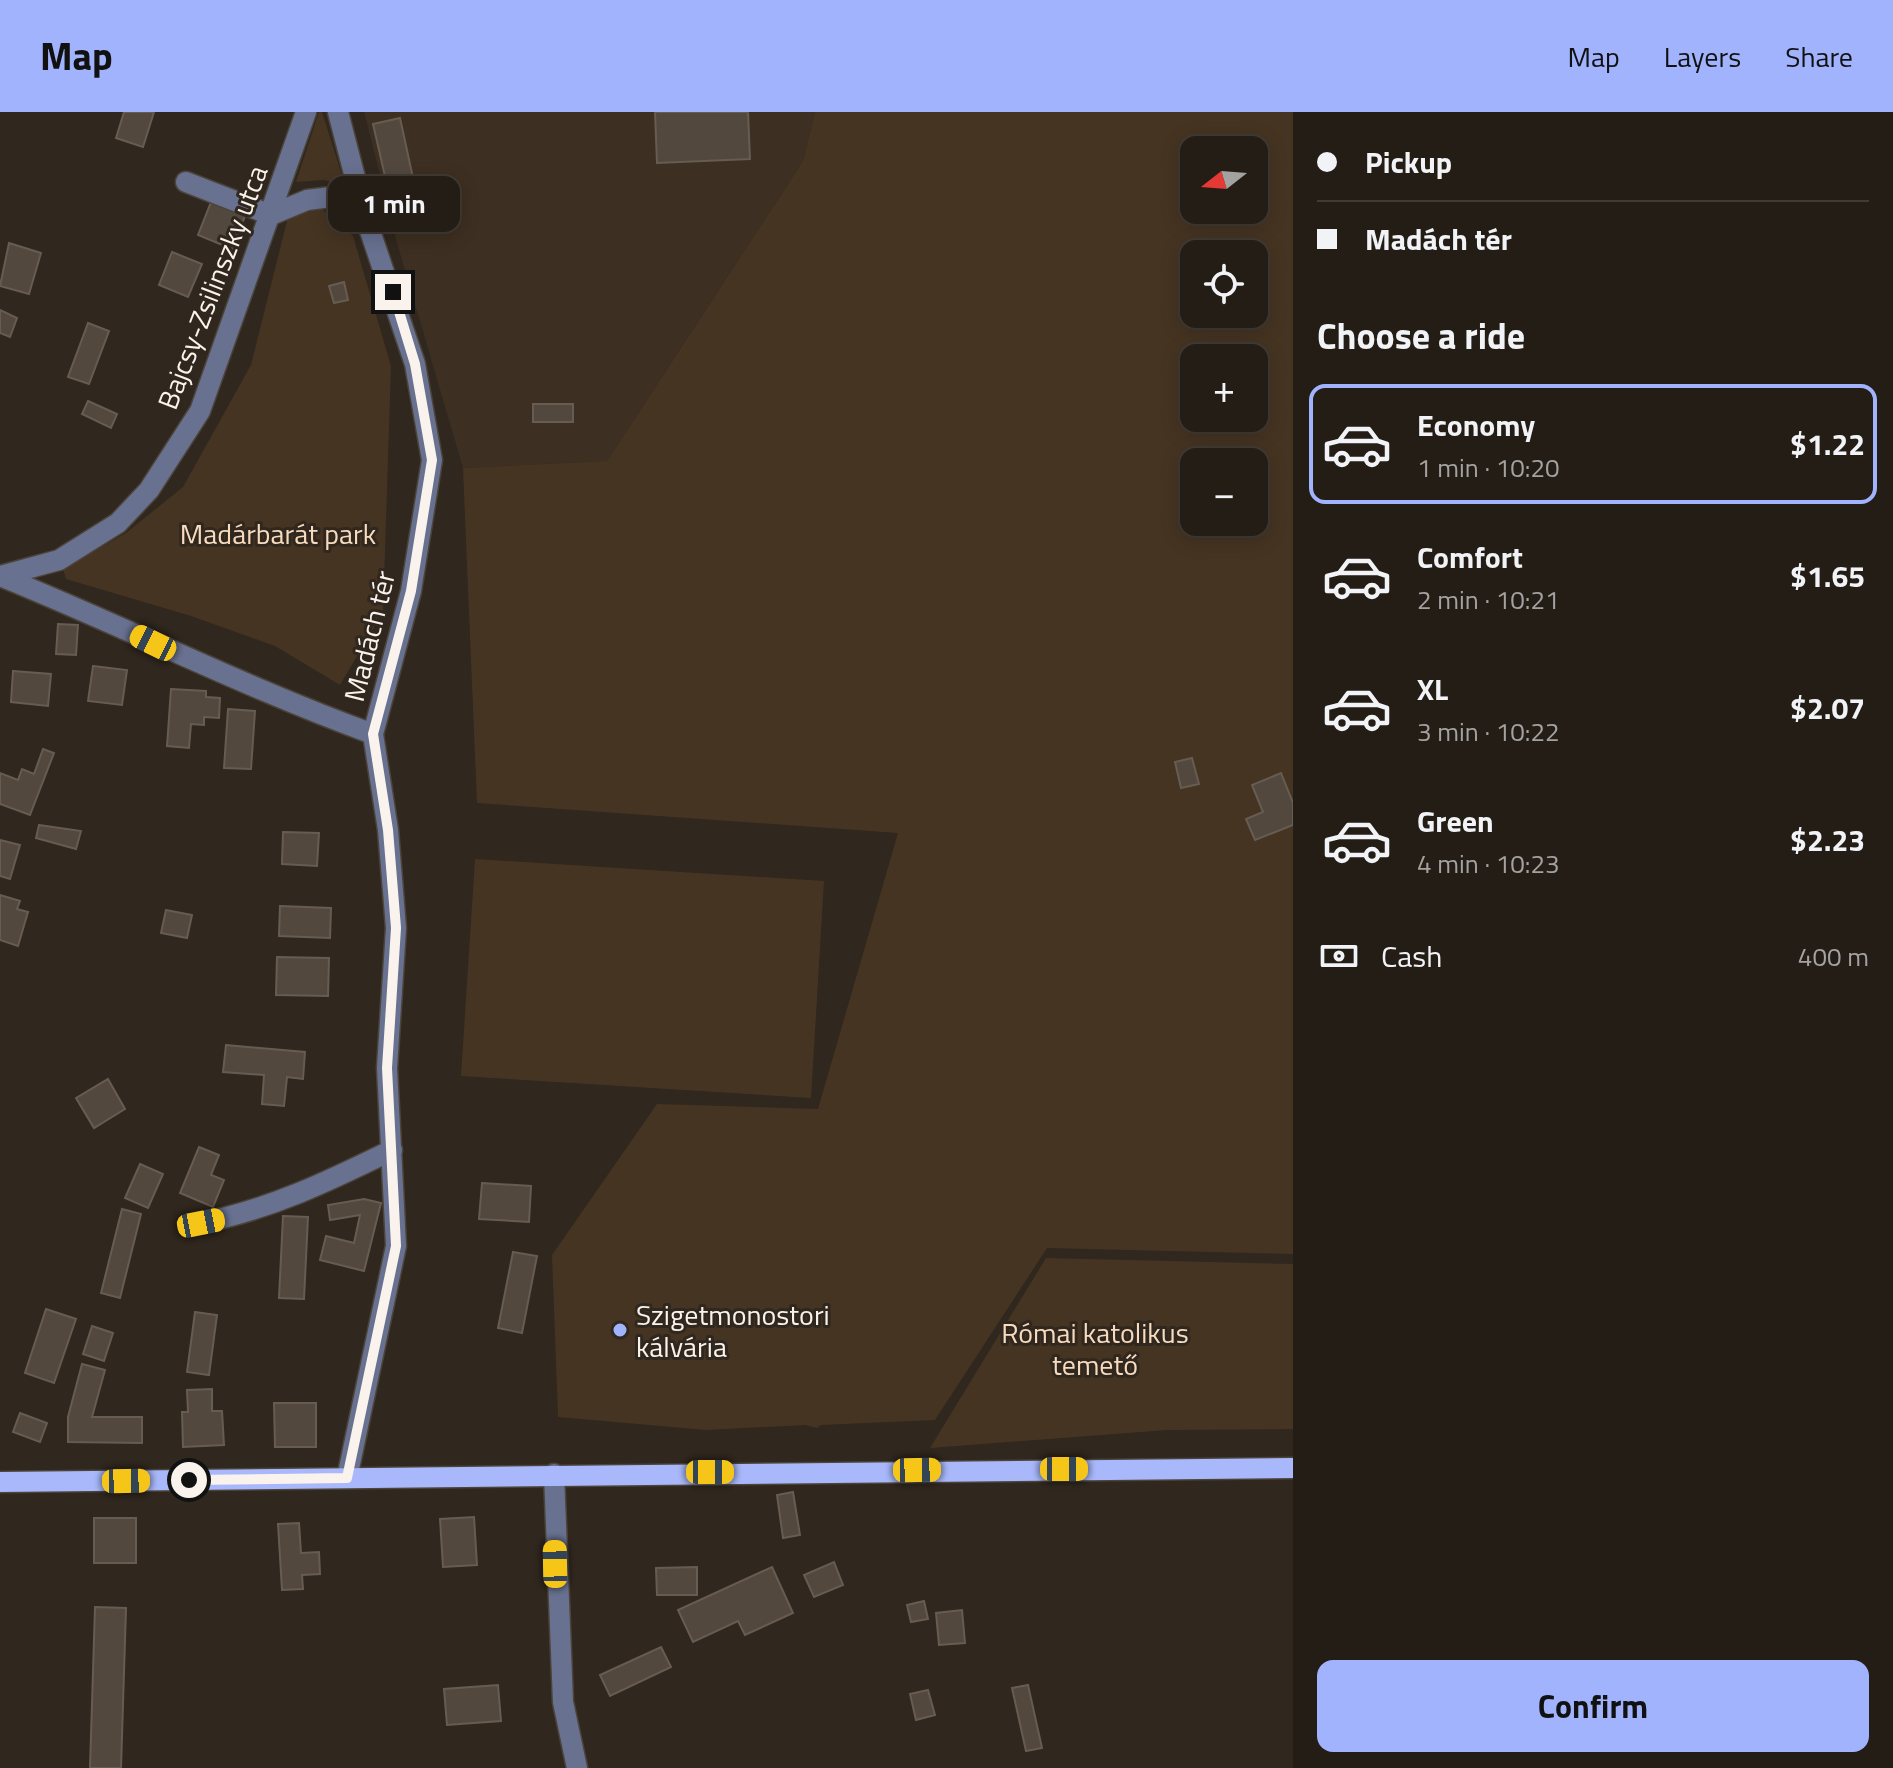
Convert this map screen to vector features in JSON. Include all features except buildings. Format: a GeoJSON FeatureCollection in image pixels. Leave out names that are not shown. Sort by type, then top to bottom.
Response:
{"type":"FeatureCollection","features":[{"type":"Feature","properties":{"kind":"main road"},"geometry":{"type":"LineString","coordinates":[[0,1482],[1293,1468]]}},
{"type":"Feature","properties":{"kind":"street","name":"Bajcsy-Zsilinszky utca"},"geometry":{"type":"LineString","coordinates":[[0,576],[59,560],[118,523],[149,490],[200,411],[306,112]]}},
{"type":"Feature","properties":{"kind":"street","name":"Madách tér"},"geometry":{"type":"LineString","coordinates":[[0,576],[96,615],[287,703],[373,734],[411,591],[432,460],[415,364],[365,216],[338,112]]}},
{"type":"Feature","properties":{"kind":"street"},"geometry":{"type":"LineString","coordinates":[[186,182],[271,215],[307,200],[339,196],[365,216]]}},
{"type":"Feature","properties":{"kind":"street"},"geometry":{"type":"LineString","coordinates":[[347,1478],[396,1246],[387,1068],[396,928],[388,830],[373,734]]}},
{"type":"Feature","properties":{"kind":"street"},"geometry":{"type":"LineString","coordinates":[[201,1223],[246,1214],[303,1194],[392,1150]]}},
{"type":"Feature","properties":{"kind":"street"},"geometry":{"type":"LineString","coordinates":[[554,1474],[562,1687],[577,1768]]}},
{"type":"Feature","properties":{"kind":"shaded area"},"geometry":{"type":"Polygon","coordinates":[[[364,112],[815,112],[803,161],[607,461],[463,468],[399,250],[364,112]]]}},
{"type":"Feature","properties":{"kind":"green space"},"geometry":{"type":"Polygon","coordinates":[[[319,112],[322,112],[345,185],[323,180],[296,182],[319,112]]]}},
{"type":"Feature","properties":{"kind":"green space"},"geometry":{"type":"Polygon","coordinates":[[[815,112],[1293,112],[1293,1254],[1047,1248],[935,1420],[821,1425],[817,1428],[805,1425],[706,1430],[558,1417],[552,1255],[657,1104],[818,1109],[898,833],[477,803],[463,468],[607,461],[803,161],[815,112]]]}},
{"type":"Feature","properties":{"kind":"green space","name":"Madárbarát park"},"geometry":{"type":"Polygon","coordinates":[[[321,208],[353,236],[391,366],[383,612],[340,685],[275,646],[191,616],[66,579],[63,569],[126,533],[183,487],[251,365],[288,217],[321,208]]]}},
{"type":"Feature","properties":{"kind":"green space"},"geometry":{"type":"Polygon","coordinates":[[[475,859],[824,881],[811,1098],[461,1076],[475,859]]]}},
{"type":"Feature","properties":{"kind":"green space","name":"Római katolikus temető"},"geometry":{"type":"Polygon","coordinates":[[[1046,1258],[1293,1264],[1293,1429],[1167,1430],[930,1448],[1046,1258]]]}},
{"type":"Feature","properties":{"kind":"place","name":"Szigetmonostori kálvária"},"geometry":{"type":"Point","coordinates":[620,1330]}},
{"type":"Feature","properties":{"kind":"route"},"geometry":{"type":"LineString","coordinates":[[189,1480],[347,1478],[369,1388],[396,1246],[387,1068],[396,928],[388,830],[373,734],[411,591],[432,460],[415,364],[393,292]]}}]}
